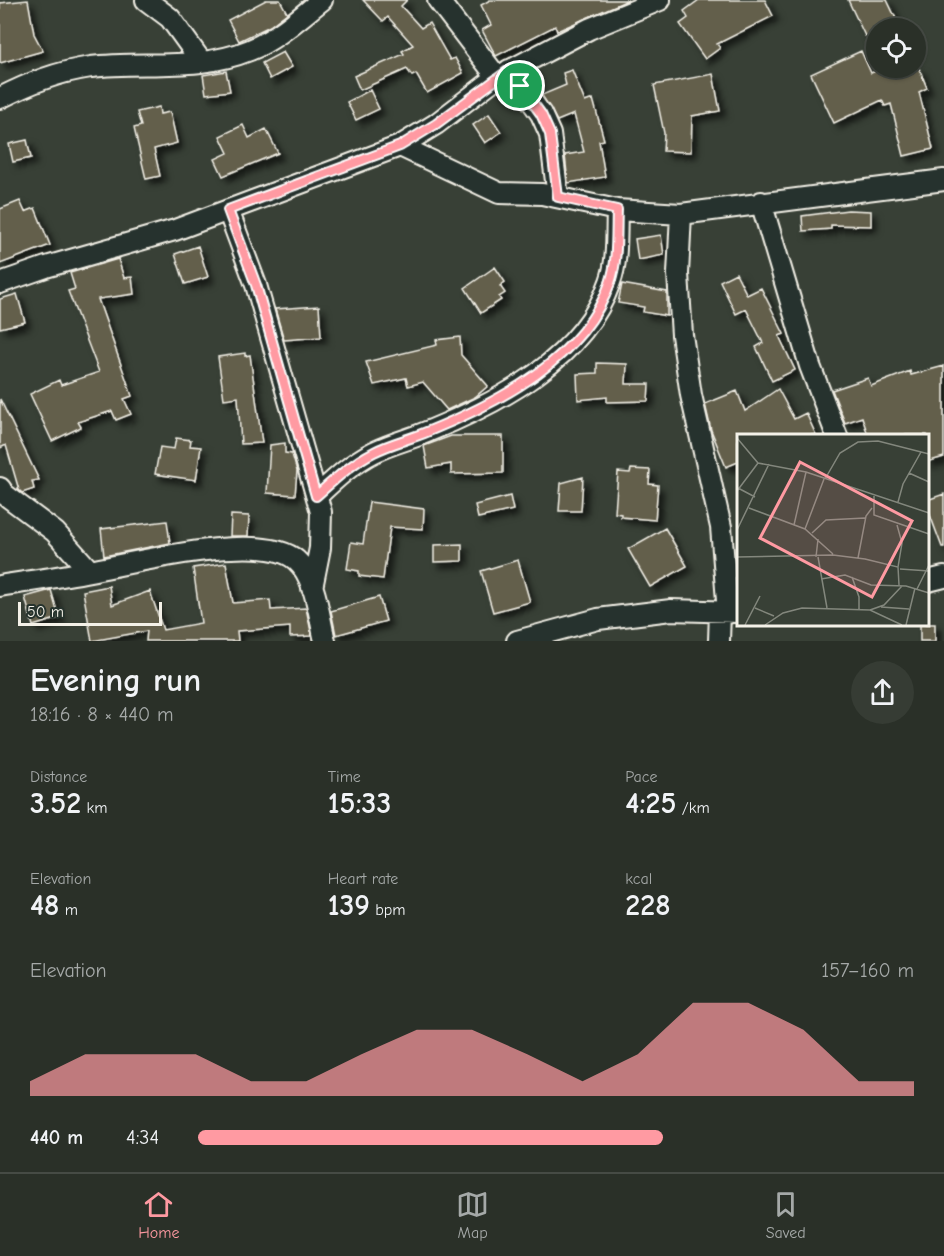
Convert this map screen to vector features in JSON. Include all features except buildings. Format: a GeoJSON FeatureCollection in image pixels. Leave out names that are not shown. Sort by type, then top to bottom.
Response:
{"type":"FeatureCollection","features":[{"type":"Feature","properties":{"kind":"street"},"geometry":{"type":"LineString","coordinates":[[146,0],[170,18],[201,61]]}},
{"type":"Feature","properties":{"kind":"street"},"geometry":{"type":"LineString","coordinates":[[0,98],[44,76],[92,67],[172,66],[250,50],[277,34],[322,0]]}},
{"type":"Feature","properties":{"kind":"street"},"geometry":{"type":"LineString","coordinates":[[438,0],[541,114],[550,134],[558,197]]}},
{"type":"Feature","properties":{"kind":"street"},"geometry":{"type":"LineString","coordinates":[[0,283],[46,267],[175,230],[400,146],[436,124],[503,74],[589,29],[660,0]]}},
{"type":"Feature","properties":{"kind":"street"},"geometry":{"type":"LineString","coordinates":[[400,146],[500,193],[558,197],[617,210],[681,214],[944,180]]}},
{"type":"Feature","properties":{"kind":"street"},"geometry":{"type":"LineString","coordinates":[[761,202],[810,366],[837,434]]}},
{"type":"Feature","properties":{"kind":"street"},"geometry":{"type":"LineString","coordinates":[[228,210],[256,285],[321,512],[312,588]]}},
{"type":"Feature","properties":{"kind":"street"},"geometry":{"type":"LineString","coordinates":[[316,496],[345,471],[374,452],[431,431],[489,402],[535,374],[572,345],[596,318],[611,280],[617,210]]}},
{"type":"Feature","properties":{"kind":"street"},"geometry":{"type":"LineString","coordinates":[[681,214],[678,274],[682,335],[692,395],[721,527],[729,612],[719,641]]}},
{"type":"Feature","properties":{"kind":"street"},"geometry":{"type":"LineString","coordinates":[[0,488],[4,494],[55,532],[90,571]]}},
{"type":"Feature","properties":{"kind":"street"},"geometry":{"type":"LineString","coordinates":[[0,586],[208,549],[270,549],[296,559],[312,588],[325,641]]}},
{"type":"Feature","properties":{"kind":"street"},"geometry":{"type":"LineString","coordinates":[[929,581],[944,578]]}},
{"type":"Feature","properties":{"kind":"street"},"geometry":{"type":"LineString","coordinates":[[517,641],[608,618],[671,610],[729,612]]}},
{"type":"Feature","properties":{"kind":"route"},"geometry":{"type":"LineString","coordinates":[[509,70],[520,86],[541,114],[550,134],[558,197],[617,210],[616,244],[611,280],[596,318],[572,345],[535,374],[489,402],[431,431],[374,452],[345,471],[316,496],[256,285],[228,210],[400,146],[436,124],[509,70]]}}]}
